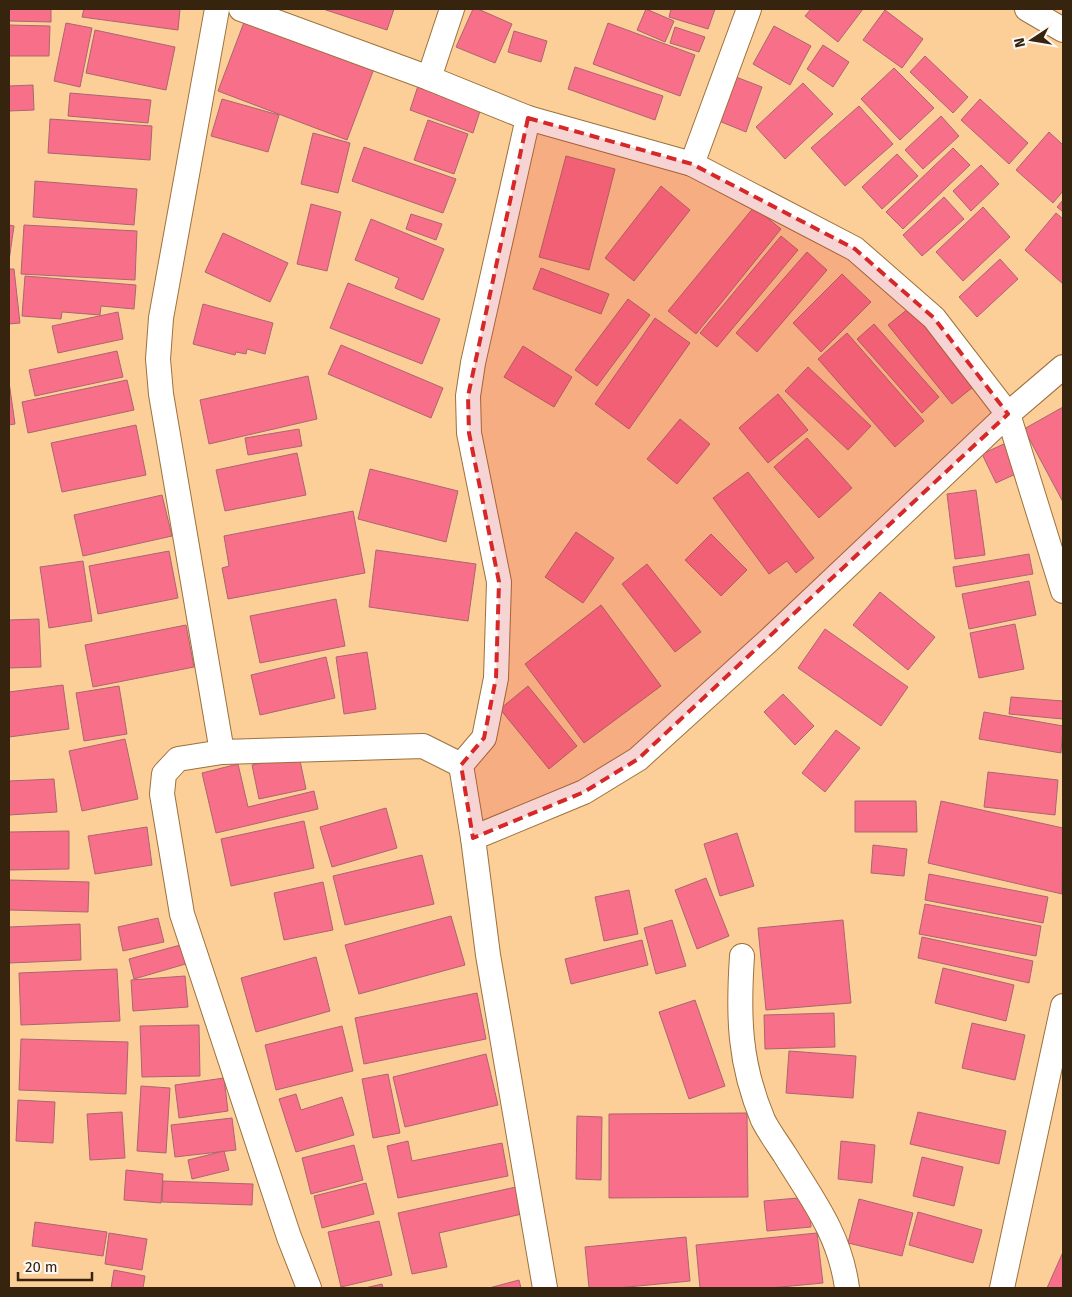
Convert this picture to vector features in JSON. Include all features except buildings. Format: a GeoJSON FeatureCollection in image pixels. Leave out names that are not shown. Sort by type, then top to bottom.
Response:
{"type":"FeatureCollection","features":[{"type":"Feature","properties":{"kind":"street"},"geometry":{"type":"LineString","coordinates":[[217,9],[161,318],[158,358],[161,394],[222,752]]}},
{"type":"Feature","properties":{"kind":"street"},"geometry":{"type":"LineString","coordinates":[[241,9],[429,78],[528,118],[692,164],[855,249],[934,318],[1008,414],[1063,591]]}},
{"type":"Feature","properties":{"kind":"street"},"geometry":{"type":"LineString","coordinates":[[429,78],[452,9]]}},
{"type":"Feature","properties":{"kind":"street"},"geometry":{"type":"LineString","coordinates":[[692,164],[749,9]]}},
{"type":"Feature","properties":{"kind":"street"},"geometry":{"type":"LineString","coordinates":[[1027,9],[1063,30]]}},
{"type":"Feature","properties":{"kind":"street"},"geometry":{"type":"LineString","coordinates":[[528,118],[473,363],[468,396],[469,433],[499,582],[496,678],[484,738],[461,765],[473,838],[488,956],[545,1288]]}},
{"type":"Feature","properties":{"kind":"street"},"geometry":{"type":"LineString","coordinates":[[473,838],[584,792],[638,759],[673,729],[1008,414],[1063,367]]}},
{"type":"Feature","properties":{"kind":"street"},"geometry":{"type":"LineString","coordinates":[[310,1288],[289,1237],[182,914],[162,794],[164,774],[178,759],[222,752],[423,746],[461,765]]}},
{"type":"Feature","properties":{"kind":"street"},"geometry":{"type":"LineString","coordinates":[[742,956],[739,1002],[740,1040],[750,1084],[764,1121],[826,1220],[840,1251],[847,1288]]}},
{"type":"Feature","properties":{"kind":"street"},"geometry":{"type":"LineString","coordinates":[[1002,1288],[1063,1006]]}},
{"type":"Feature","properties":{"kind":"highlighted area"},"geometry":{"type":"Polygon","coordinates":[[[528,118],[692,164],[855,249],[934,318],[1008,414],[638,759],[584,792],[473,838],[461,765],[484,738],[496,678],[499,582],[469,433],[468,396],[528,118]]]}}]}
